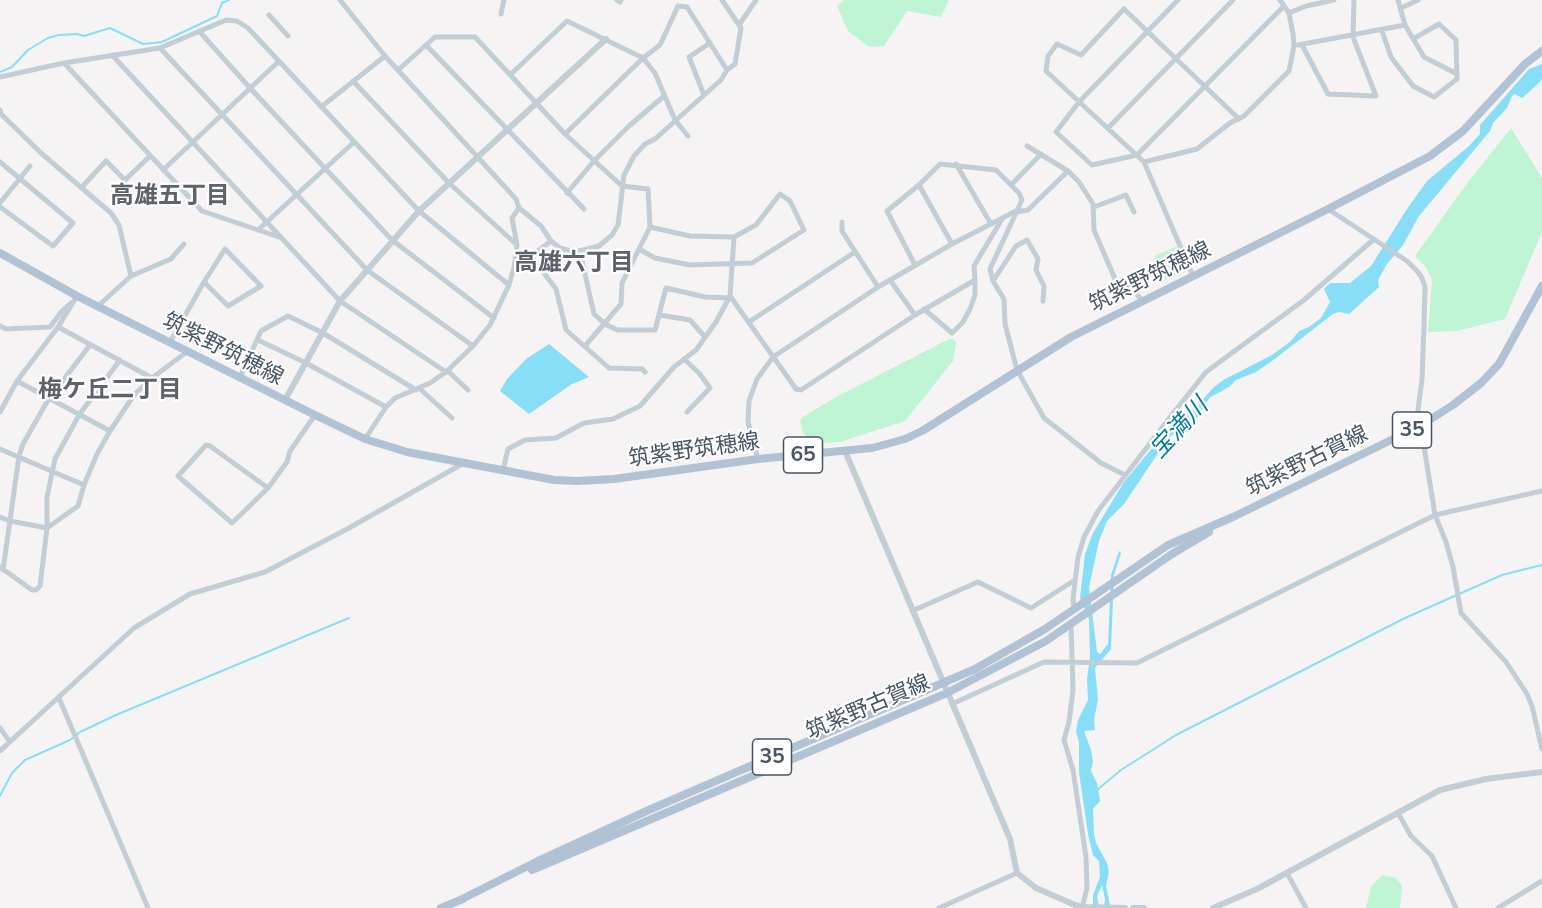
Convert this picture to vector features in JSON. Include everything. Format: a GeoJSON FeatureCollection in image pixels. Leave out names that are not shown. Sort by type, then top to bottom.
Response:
{"type":"FeatureCollection","features":[{"type":"Feature","properties":{"kind":"main road","name":"筑紫野筑穂線"},"geometry":{"type":"LineString","coordinates":[[0,253],[76,298],[98,306],[315,415],[386,447],[554,480],[597,481],[759,459],[872,448],[904,439],[921,431],[1071,337],[1430,156],[1463,131],[1525,64],[1542,51]]}},
{"type":"Feature","properties":{"kind":"main road","name":"筑紫野古賀線"},"geometry":{"type":"LineString","coordinates":[[460,900],[651,809],[943,684],[1046,629],[1168,545],[1233,517],[1420,426],[1474,389],[1499,364],[1542,286]]}},
{"type":"Feature","properties":{"kind":"main road","name":"筑紫野古賀線"},"geometry":{"type":"LineString","coordinates":[[441,908],[947,693],[1012,660],[1071,625],[1172,554],[1233,517]]}},
{"type":"Feature","properties":{"kind":"street"},"geometry":{"type":"LineString","coordinates":[[340,0],[385,56],[516,199],[519,208],[541,226],[551,241],[565,250],[580,252],[599,246],[612,235],[618,225],[625,172],[634,156],[645,144],[655,139],[721,80],[727,70],[736,63],[741,28],[722,0]]}},
{"type":"Feature","properties":{"kind":"street"},"geometry":{"type":"LineString","coordinates":[[501,14],[504,0]]}},
{"type":"Feature","properties":{"kind":"street"},"geometry":{"type":"LineString","coordinates":[[739,26],[756,0]]}},
{"type":"Feature","properties":{"kind":"street"},"geometry":{"type":"LineString","coordinates":[[1144,162],[1197,149],[1230,123],[1244,116],[1289,71],[1294,46],[1289,13],[1282,3],[1137,155],[1092,165],[1056,132],[1079,102],[1178,0]]}},
{"type":"Feature","properties":{"kind":"street"},"geometry":{"type":"LineString","coordinates":[[1108,128],[1233,0]]}},
{"type":"Feature","properties":{"kind":"street"},"geometry":{"type":"LineString","coordinates":[[1289,13],[1306,6],[1334,0]]}},
{"type":"Feature","properties":{"kind":"street"},"geometry":{"type":"LineString","coordinates":[[1302,45],[1328,94],[1376,96],[1353,37],[1354,0]]}},
{"type":"Feature","properties":{"kind":"street"},"geometry":{"type":"LineString","coordinates":[[1398,0],[1405,25],[1424,57],[1456,74]]}},
{"type":"Feature","properties":{"kind":"street"},"geometry":{"type":"LineString","coordinates":[[1401,8],[1418,0]]}},
{"type":"Feature","properties":{"kind":"street"},"geometry":{"type":"LineString","coordinates":[[565,134],[660,45],[678,6],[687,8],[727,70]]}},
{"type":"Feature","properties":{"kind":"street"},"geometry":{"type":"LineString","coordinates":[[1193,276],[1144,162],[1046,71],[1048,56],[1057,45],[1081,55],[1124,9],[1239,119]]}},
{"type":"Feature","properties":{"kind":"street"},"geometry":{"type":"LineString","coordinates":[[269,15],[288,36]]}},
{"type":"Feature","properties":{"kind":"street"},"geometry":{"type":"LineString","coordinates":[[0,77],[112,54],[160,48],[226,20],[237,21],[248,28],[419,211],[509,285]]}},
{"type":"Feature","properties":{"kind":"street"},"geometry":{"type":"LineString","coordinates":[[510,75],[567,21],[644,58],[655,73],[675,120],[688,136]]}},
{"type":"Feature","properties":{"kind":"street"},"geometry":{"type":"LineString","coordinates":[[1382,30],[1390,57],[1413,86],[1434,97],[1457,79],[1456,40],[1439,24],[1413,39]]}},
{"type":"Feature","properties":{"kind":"street"},"geometry":{"type":"LineString","coordinates":[[1294,46],[1353,37],[1405,25]]}},
{"type":"Feature","properties":{"kind":"street"},"geometry":{"type":"LineString","coordinates":[[199,31],[392,240],[494,318]]}},
{"type":"Feature","properties":{"kind":"street"},"geometry":{"type":"LineString","coordinates":[[398,70],[435,37],[475,37],[565,134],[622,186],[648,189],[650,227],[622,283],[621,304],[585,346]]}},
{"type":"Feature","properties":{"kind":"street"},"geometry":{"type":"LineString","coordinates":[[285,400],[340,301],[392,240],[419,211],[606,39]]}},
{"type":"Feature","properties":{"kind":"street"},"geometry":{"type":"LineString","coordinates":[[704,95],[689,57],[710,43]]}},
{"type":"Feature","properties":{"kind":"street"},"geometry":{"type":"LineString","coordinates":[[426,45],[584,209]]}},
{"type":"Feature","properties":{"kind":"street"},"geometry":{"type":"LineString","coordinates":[[160,48],[367,270],[473,345]]}},
{"type":"Feature","properties":{"kind":"street"},"geometry":{"type":"LineString","coordinates":[[112,54],[340,301],[447,371],[468,390]]}},
{"type":"Feature","properties":{"kind":"street"},"geometry":{"type":"LineString","coordinates":[[321,108],[385,56]]}},
{"type":"Feature","properties":{"kind":"street"},"geometry":{"type":"LineString","coordinates":[[163,170],[278,62]]}},
{"type":"Feature","properties":{"kind":"street"},"geometry":{"type":"LineString","coordinates":[[64,63],[202,211],[279,237]]}},
{"type":"Feature","properties":{"kind":"street"},"geometry":{"type":"LineString","coordinates":[[353,81],[450,183],[517,245]]}},
{"type":"Feature","properties":{"kind":"street"},"geometry":{"type":"LineString","coordinates":[[567,193],[594,161],[629,126],[664,96]]}},
{"type":"Feature","properties":{"kind":"street"},"geometry":{"type":"LineString","coordinates":[[0,110],[1,114],[41,153],[111,213],[119,225],[131,268],[131,276]]}},
{"type":"Feature","properties":{"kind":"street"},"geometry":{"type":"LineString","coordinates":[[258,230],[353,143]]}},
{"type":"Feature","properties":{"kind":"street"},"geometry":{"type":"LineString","coordinates":[[1027,146],[1068,171],[1079,182],[1094,207],[1094,230],[1115,279],[1128,285],[1143,301]]}},
{"type":"Feature","properties":{"kind":"street"},"geometry":{"type":"LineString","coordinates":[[1011,185],[1041,154]]}},
{"type":"Feature","properties":{"kind":"street"},"geometry":{"type":"LineString","coordinates":[[81,188],[106,161],[126,180],[150,156]]}},
{"type":"Feature","properties":{"kind":"street"},"geometry":{"type":"LineString","coordinates":[[0,162],[20,179],[73,223],[53,246],[0,205],[20,179],[30,166]]}},
{"type":"Feature","properties":{"kind":"street"},"geometry":{"type":"LineString","coordinates":[[915,265],[887,211],[940,164],[993,168],[1022,196],[1022,203],[990,269],[993,280],[1004,299],[1005,324],[1017,370],[1044,418],[1101,463],[1125,475]]}},
{"type":"Feature","properties":{"kind":"street"},"geometry":{"type":"LineString","coordinates":[[956,164],[991,224]]}},
{"type":"Feature","properties":{"kind":"street"},"geometry":{"type":"LineString","coordinates":[[759,459],[748,422],[749,401],[756,379],[773,357],[915,265],[1002,218],[1018,211],[1028,210],[1068,171]]}},
{"type":"Feature","properties":{"kind":"street"},"geometry":{"type":"LineString","coordinates":[[919,185],[952,244]]}},
{"type":"Feature","properties":{"kind":"street"},"geometry":{"type":"LineString","coordinates":[[639,249],[655,258],[690,265],[752,263],[804,230],[790,201],[780,194],[756,225],[734,237],[690,236],[650,227]]}},
{"type":"Feature","properties":{"kind":"street"},"geometry":{"type":"LineString","coordinates":[[1094,207],[1126,195],[1134,212]]}},
{"type":"Feature","properties":{"kind":"street"},"geometry":{"type":"LineString","coordinates":[[365,439],[386,407],[398,396],[418,389],[447,371],[473,345],[494,318],[514,268],[517,245],[512,218],[519,208]]}},
{"type":"Feature","properties":{"kind":"street"},"geometry":{"type":"LineString","coordinates":[[1328,209],[1407,261],[1419,272],[1425,287],[1422,380],[1418,409],[1435,514],[1446,542],[1461,612],[1506,662],[1527,694],[1542,749]]}},
{"type":"Feature","properties":{"kind":"street"},"geometry":{"type":"LineString","coordinates":[[924,309],[952,333],[963,322],[975,295],[974,266],[1002,218]]}},
{"type":"Feature","properties":{"kind":"street"},"geometry":{"type":"LineString","coordinates":[[842,222],[842,231],[878,287]]}},
{"type":"Feature","properties":{"kind":"street"},"geometry":{"type":"LineString","coordinates":[[503,470],[508,449],[525,440],[556,438],[584,423],[613,419],[640,406],[674,367],[696,350],[730,297],[734,237]]}},
{"type":"Feature","properties":{"kind":"street"},"geometry":{"type":"LineString","coordinates":[[993,280],[1016,246],[1027,240],[1038,259],[1036,270],[1044,286],[1043,301]]}},
{"type":"Feature","properties":{"kind":"street"},"geometry":{"type":"LineString","coordinates":[[551,241],[531,256],[556,289],[567,330],[609,368],[642,369],[645,372]]}},
{"type":"Feature","properties":{"kind":"street"},"geometry":{"type":"LineString","coordinates":[[1077,608],[1073,599],[1078,557],[1084,537],[1098,511],[1206,372],[1304,300],[1376,242]]}},
{"type":"Feature","properties":{"kind":"street"},"geometry":{"type":"LineString","coordinates":[[98,306],[131,276],[171,259],[184,244]]}},
{"type":"Feature","properties":{"kind":"street"},"geometry":{"type":"LineString","coordinates":[[170,342],[204,282],[225,249],[261,286],[228,306],[204,282]]}},
{"type":"Feature","properties":{"kind":"street"},"geometry":{"type":"LineString","coordinates":[[580,252],[594,314],[605,324],[617,330],[655,330],[666,288],[705,297],[730,297]]}},
{"type":"Feature","properties":{"kind":"street"},"geometry":{"type":"LineString","coordinates":[[749,322],[855,252]]}},
{"type":"Feature","properties":{"kind":"street"},"geometry":{"type":"LineString","coordinates":[[514,268],[527,259]]}},
{"type":"Feature","properties":{"kind":"street"},"geometry":{"type":"LineString","coordinates":[[890,280],[915,315]]}},
{"type":"Feature","properties":{"kind":"street"},"geometry":{"type":"LineString","coordinates":[[730,297],[796,389],[801,390],[924,309],[975,280]]}},
{"type":"Feature","properties":{"kind":"street"},"geometry":{"type":"LineString","coordinates":[[0,326],[6,329],[50,327],[76,298]]}},
{"type":"Feature","properties":{"kind":"street"},"geometry":{"type":"LineString","coordinates":[[0,412],[17,381],[58,327],[76,298]]}},
{"type":"Feature","properties":{"kind":"street"},"geometry":{"type":"LineString","coordinates":[[659,315],[690,320],[705,337]]}},
{"type":"Feature","properties":{"kind":"street"},"geometry":{"type":"LineString","coordinates":[[240,377],[261,331],[288,316],[322,333],[418,389],[452,418]]}},
{"type":"Feature","properties":{"kind":"street"},"geometry":{"type":"LineString","coordinates":[[58,327],[152,378]]}},
{"type":"Feature","properties":{"kind":"street"},"geometry":{"type":"LineString","coordinates":[[258,340],[306,363],[386,407]]}},
{"type":"Feature","properties":{"kind":"street"},"geometry":{"type":"LineString","coordinates":[[90,345],[48,400],[28,432],[19,456],[1,568],[32,590],[38,588],[42,580],[47,528],[47,496],[55,459],[79,415],[120,360]]}},
{"type":"Feature","properties":{"kind":"street"},"geometry":{"type":"LineString","coordinates":[[0,517],[47,528],[78,506],[84,485],[110,431],[134,395],[152,378],[188,351]]}},
{"type":"Feature","properties":{"kind":"street"},"geometry":{"type":"LineString","coordinates":[[684,360],[699,373],[710,388],[687,412]]}},
{"type":"Feature","properties":{"kind":"street"},"geometry":{"type":"LineString","coordinates":[[17,381],[48,400],[110,431]]}},
{"type":"Feature","properties":{"kind":"street"},"geometry":{"type":"LineString","coordinates":[[268,488],[206,445],[178,476],[232,523],[268,488],[287,462],[290,451],[315,415]]}},
{"type":"Feature","properties":{"kind":"street"},"geometry":{"type":"LineString","coordinates":[[0,449],[84,485]]}},
{"type":"Feature","properties":{"kind":"street"},"geometry":{"type":"LineString","coordinates":[[845,451],[1011,839],[1017,873],[1036,888],[1084,907],[1125,908]]}},
{"type":"Feature","properties":{"kind":"street"},"geometry":{"type":"LineString","coordinates":[[0,752],[134,628],[190,594],[265,572],[464,463]]}},
{"type":"Feature","properties":{"kind":"street"},"geometry":{"type":"LineString","coordinates":[[952,704],[1044,662],[1137,663],[1435,514],[1542,490]]}},
{"type":"Feature","properties":{"kind":"street"},"geometry":{"type":"LineString","coordinates":[[912,611],[978,582],[1031,608],[1075,580]]}},
{"type":"Feature","properties":{"kind":"street"},"geometry":{"type":"LineString","coordinates":[[1071,625],[1074,663],[1073,690],[1064,740],[1073,770],[1086,857],[1087,888],[1084,907]]}},
{"type":"Feature","properties":{"kind":"street"},"geometry":{"type":"LineString","coordinates":[[59,699],[148,908]]}},
{"type":"Feature","properties":{"kind":"street"},"geometry":{"type":"LineString","coordinates":[[0,728],[10,742]]}},
{"type":"Feature","properties":{"kind":"street"},"geometry":{"type":"LineString","coordinates":[[1216,907],[1257,889],[1440,790],[1452,786],[1542,772]]}},
{"type":"Feature","properties":{"kind":"street"},"geometry":{"type":"LineString","coordinates":[[1398,813],[1410,836],[1432,856],[1456,908]]}},
{"type":"Feature","properties":{"kind":"street"},"geometry":{"type":"LineString","coordinates":[[939,908],[1017,873]]}},
{"type":"Feature","properties":{"kind":"street"},"geometry":{"type":"LineString","coordinates":[[1287,873],[1306,908]]}},
{"type":"Feature","properties":{"kind":"street"},"geometry":{"type":"LineString","coordinates":[[1498,908],[1542,881]]}},
{"type":"Feature","properties":{"kind":"street"},"geometry":{"type":"LineString","coordinates":[[1133,908],[1144,908]]}},
{"type":"Feature","properties":{"kind":"green space"},"geometry":{"type":"Polygon","coordinates":[[[844,0],[949,0],[941,17],[907,11],[884,46],[869,47],[848,31],[837,6],[844,0]]]}},
{"type":"Feature","properties":{"kind":"green space"},"geometry":{"type":"Polygon","coordinates":[[[1511,128],[1542,178],[1542,232],[1505,319],[1457,331],[1428,332],[1432,280],[1426,267],[1415,256],[1468,182],[1511,128]]]}},
{"type":"Feature","properties":{"kind":"green space"},"geometry":{"type":"Polygon","coordinates":[[[1178,246],[1187,267],[1184,272],[1165,280],[1154,256],[1178,246]]]}},
{"type":"Feature","properties":{"kind":"green space"},"geometry":{"type":"Polygon","coordinates":[[[949,339],[956,342],[953,361],[905,421],[840,442],[812,441],[803,433],[800,420],[803,417],[836,397],[949,339]]]}},
{"type":"Feature","properties":{"kind":"green space"},"geometry":{"type":"Polygon","coordinates":[[[1382,875],[1396,878],[1402,886],[1400,908],[1366,908],[1371,887],[1382,875]]]}},
{"type":"Feature","properties":{"kind":"water","name":"宝満川"},"geometry":{"type":"Polygon","coordinates":[[[1542,64],[1542,79],[1539,83],[1522,98],[1515,94],[1512,96],[1507,108],[1493,123],[1490,131],[1419,216],[1403,245],[1387,264],[1378,280],[1379,287],[1349,314],[1339,312],[1333,314],[1256,372],[1236,380],[1229,387],[1209,398],[1197,418],[1180,427],[1167,440],[1124,504],[1107,521],[1099,541],[1089,587],[1097,652],[1100,654],[1108,644],[1111,575],[1119,551],[1121,553],[1114,575],[1111,649],[1095,668],[1098,699],[1094,720],[1095,730],[1084,731],[1091,750],[1093,762],[1091,771],[1097,783],[1100,801],[1093,809],[1094,834],[1096,843],[1107,863],[1109,872],[1106,886],[1110,905],[1109,908],[1104,906],[1102,885],[1097,896],[1099,906],[1093,908],[1093,895],[1100,877],[1099,861],[1093,855],[1088,834],[1076,731],[1078,720],[1088,700],[1089,619],[1080,598],[1085,554],[1093,533],[1124,482],[1177,418],[1194,409],[1214,387],[1225,379],[1272,355],[1291,341],[1299,331],[1321,318],[1330,302],[1324,289],[1330,283],[1350,283],[1371,266],[1427,181],[1480,134],[1480,125],[1529,69],[1542,64]]]}},
{"type":"Feature","properties":{"kind":"water"},"geometry":{"type":"Polygon","coordinates":[[[549,344],[589,377],[572,384],[529,414],[500,391],[507,379],[526,359],[549,344]]]}},
{"type":"Feature","properties":{"kind":"waterway"},"geometry":{"type":"LineString","coordinates":[[0,72],[12,67],[28,50],[48,38],[59,35],[84,36],[110,28],[143,44],[162,42],[217,16],[222,3],[229,0]]}},
{"type":"Feature","properties":{"kind":"waterway"},"geometry":{"type":"LineString","coordinates":[[1097,790],[1121,770],[1176,735],[1405,618],[1502,575],[1542,565]]}},
{"type":"Feature","properties":{"kind":"waterway"},"geometry":{"type":"LineString","coordinates":[[0,796],[12,773],[25,760],[70,740],[80,732],[116,715],[349,618]]}},
{"type":"Feature","properties":{"kind":"district","name":"高雄五丁目"},"geometry":{"type":"Point","coordinates":[170,196]}},
{"type":"Feature","properties":{"kind":"district","name":"高雄六丁目"},"geometry":{"type":"Point","coordinates":[574,263]}},
{"type":"Feature","properties":{"kind":"district","name":"梅ケ丘二丁目"},"geometry":{"type":"Point","coordinates":[110,390]}}]}
